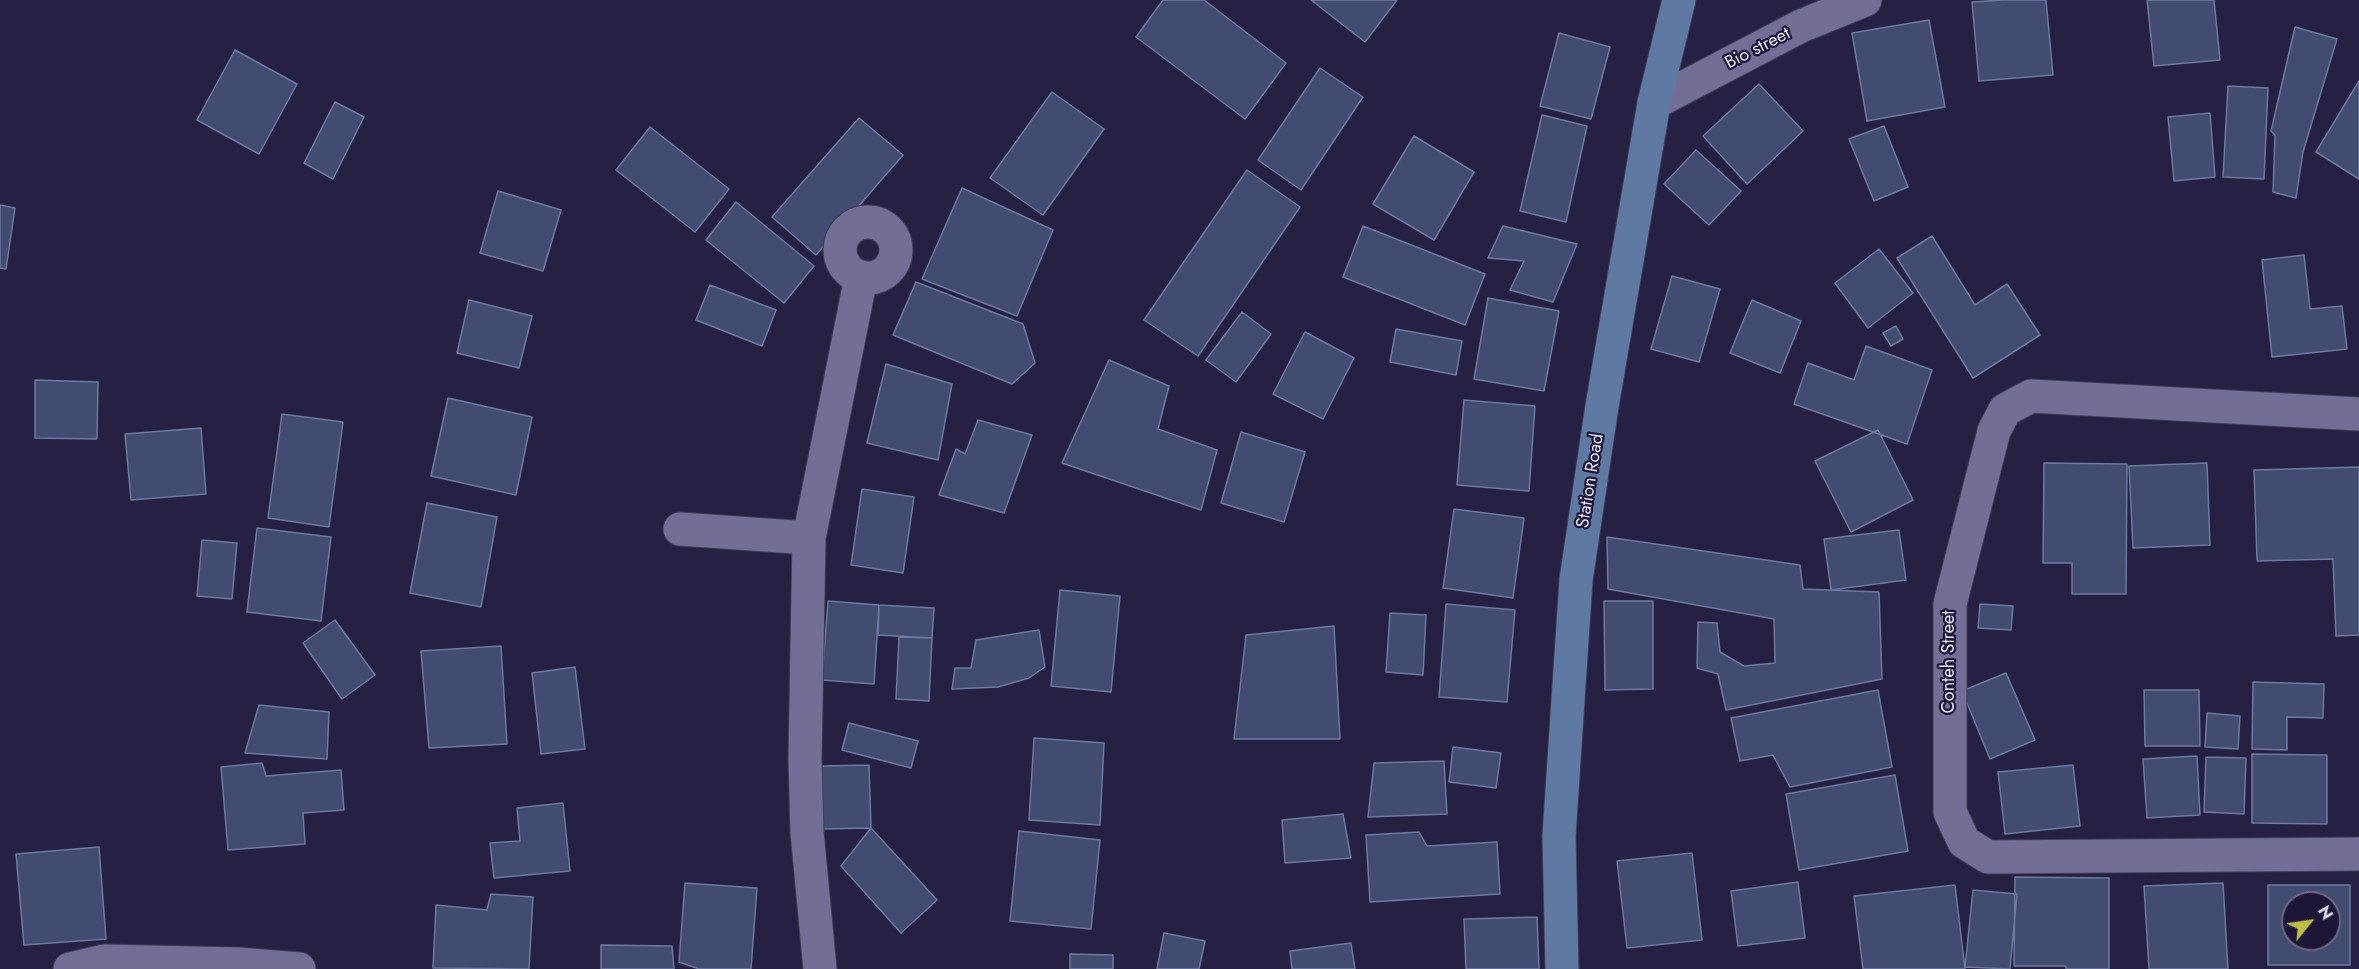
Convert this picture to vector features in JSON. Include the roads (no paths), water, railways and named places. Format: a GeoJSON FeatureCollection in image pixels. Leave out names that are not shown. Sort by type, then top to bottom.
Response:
{"type":"FeatureCollection","features":[{"type":"Feature","properties":{"kind":"main road","name":"Station Road"},"geometry":{"type":"LineString","coordinates":[[1562,969],[1559,836],[1576,580],[1602,406],[1654,103],[1679,0]]}},
{"type":"Feature","properties":{"kind":"street","name":"Bio street"},"geometry":{"type":"LineString","coordinates":[[1654,103],[1802,26],[1865,0]]}},
{"type":"Feature","properties":{"kind":"street"},"geometry":{"type":"LineString","coordinates":[[820,969],[807,832],[805,759],[809,538],[861,277]]}},
{"type":"Feature","properties":{"kind":"street","name":"Conteh Street"},"geometry":{"type":"LineString","coordinates":[[2359,414],[2031,396],[2005,410],[1994,431],[1950,604],[1950,812],[1964,842],[1988,857],[2359,854]]}},
{"type":"Feature","properties":{"kind":"street"},"geometry":{"type":"LineString","coordinates":[[680,529],[809,538]]}},
{"type":"Feature","properties":{"kind":"street"},"geometry":{"type":"LineString","coordinates":[[70,969],[104,961],[238,964],[299,969]]}}]}
